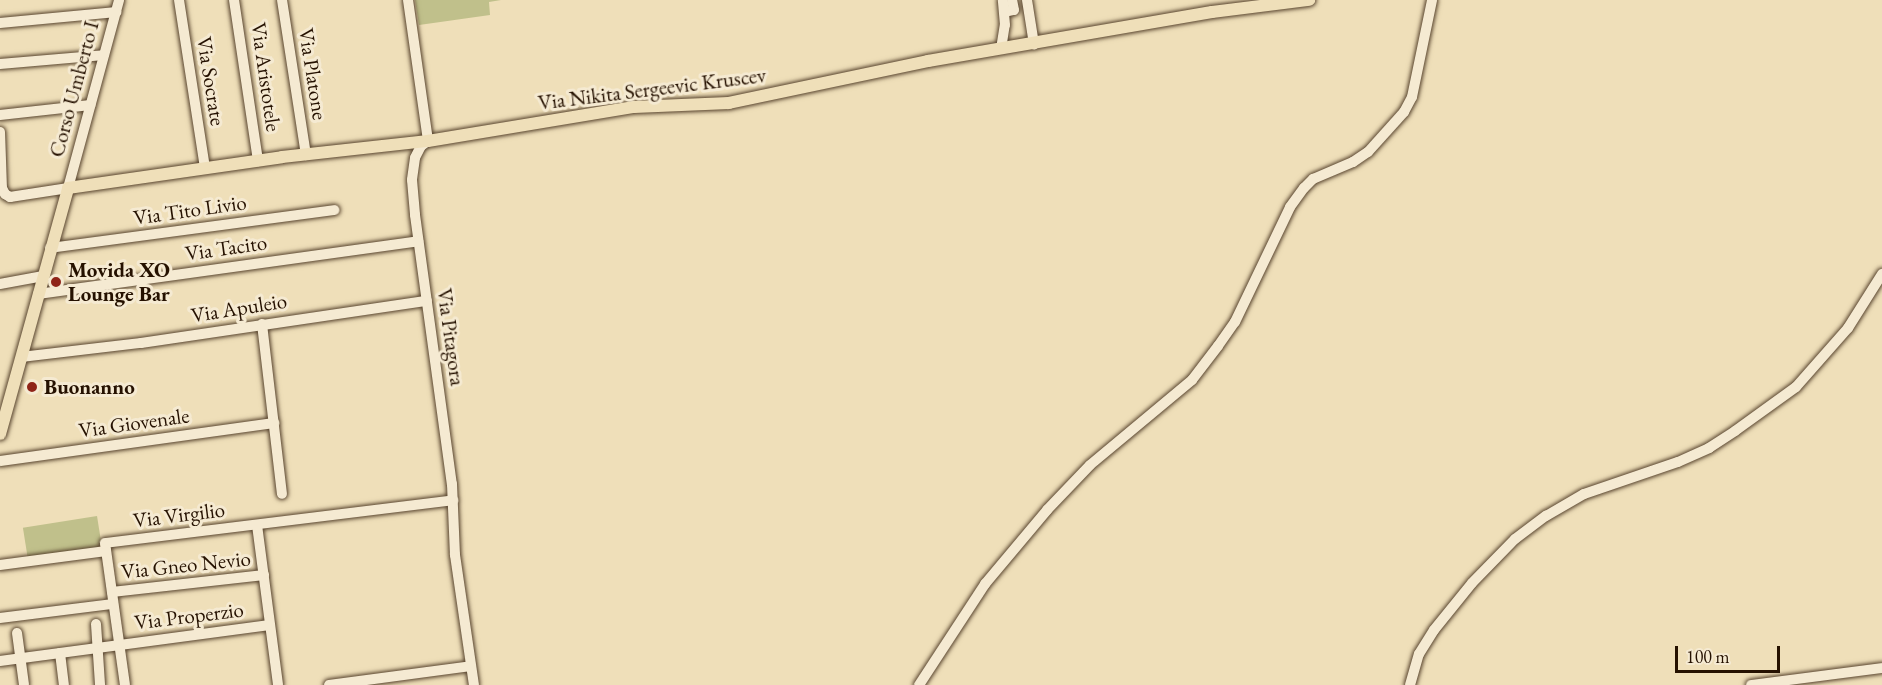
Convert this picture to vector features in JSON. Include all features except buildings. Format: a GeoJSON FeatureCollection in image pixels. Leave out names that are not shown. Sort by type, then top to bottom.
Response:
{"type":"FeatureCollection","features":[{"type":"Feature","properties":{"kind":"main road","name":"Via Nikita Sergeevic Kruscev"},"geometry":{"type":"LineString","coordinates":[[68,188],[258,160],[428,141],[634,107],[729,103],[878,70],[1254,3],[1310,0]]}},
{"type":"Feature","properties":{"kind":"main road"},"geometry":{"type":"LineString","coordinates":[[0,435],[3,412],[21,357],[68,188]]}},
{"type":"Feature","properties":{"kind":"street","name":"Corso Umberto I"},"geometry":{"type":"LineString","coordinates":[[68,188],[119,0]]}},
{"type":"Feature","properties":{"kind":"street","name":"Via Socrate"},"geometry":{"type":"LineString","coordinates":[[179,0],[205,168]]}},
{"type":"Feature","properties":{"kind":"street","name":"Via Aristotele"},"geometry":{"type":"LineString","coordinates":[[234,0],[258,160]]}},
{"type":"Feature","properties":{"kind":"street","name":"Via Platone"},"geometry":{"type":"LineString","coordinates":[[282,0],[306,155]]}},
{"type":"Feature","properties":{"kind":"street"},"geometry":{"type":"LineString","coordinates":[[408,0],[428,141]]}},
{"type":"Feature","properties":{"kind":"street"},"geometry":{"type":"LineString","coordinates":[[1001,49],[1005,12],[1003,0]]}},
{"type":"Feature","properties":{"kind":"street"},"geometry":{"type":"LineString","coordinates":[[1005,12],[1014,10],[1012,0]]}},
{"type":"Feature","properties":{"kind":"street"},"geometry":{"type":"LineString","coordinates":[[1027,0],[1034,44]]}},
{"type":"Feature","properties":{"kind":"street"},"geometry":{"type":"LineString","coordinates":[[920,685],[985,584],[1047,510],[1090,465],[1192,380],[1212,355],[1235,322],[1290,207],[1304,188],[1313,179],[1353,162],[1368,152],[1404,112],[1412,97],[1432,0]]}},
{"type":"Feature","properties":{"kind":"street"},"geometry":{"type":"LineString","coordinates":[[0,23],[116,12]]}},
{"type":"Feature","properties":{"kind":"street"},"geometry":{"type":"LineString","coordinates":[[0,64],[104,55]]}},
{"type":"Feature","properties":{"kind":"street"},"geometry":{"type":"LineString","coordinates":[[0,115],[90,105]]}},
{"type":"Feature","properties":{"kind":"street"},"geometry":{"type":"LineString","coordinates":[[0,132],[2,188],[5,194],[10,197],[68,188]]}},
{"type":"Feature","properties":{"kind":"street","name":"Via Pitagora"},"geometry":{"type":"LineString","coordinates":[[428,141],[421,146],[415,158],[412,180],[418,241],[453,500],[455,555],[474,685]]}},
{"type":"Feature","properties":{"kind":"street","name":"Via Tito Livio"},"geometry":{"type":"LineString","coordinates":[[50,248],[334,210]]}},
{"type":"Feature","properties":{"kind":"street","name":"Via Tacito"},"geometry":{"type":"LineString","coordinates":[[38,294],[418,241]]}},
{"type":"Feature","properties":{"kind":"street"},"geometry":{"type":"LineString","coordinates":[[1410,685],[1419,654],[1434,630],[1472,583],[1515,539],[1546,516],[1584,494],[1678,462],[1709,448],[1796,387],[1848,328],[1882,274]]}},
{"type":"Feature","properties":{"kind":"street"},"geometry":{"type":"LineString","coordinates":[[0,284],[43,276]]}},
{"type":"Feature","properties":{"kind":"street","name":"Via Apuleio"},"geometry":{"type":"LineString","coordinates":[[21,357],[426,301]]}},
{"type":"Feature","properties":{"kind":"street"},"geometry":{"type":"LineString","coordinates":[[262,324],[282,494]]}},
{"type":"Feature","properties":{"kind":"street","name":"Via Giovenale"},"geometry":{"type":"LineString","coordinates":[[0,461],[273,423]]}},
{"type":"Feature","properties":{"kind":"street","name":"Via Virgilio"},"geometry":{"type":"LineString","coordinates":[[0,565],[257,525],[453,500]]}},
{"type":"Feature","properties":{"kind":"street"},"geometry":{"type":"LineString","coordinates":[[257,525],[278,685]]}},
{"type":"Feature","properties":{"kind":"street"},"geometry":{"type":"LineString","coordinates":[[105,547],[113,598],[116,645],[124,685]]}},
{"type":"Feature","properties":{"kind":"street","name":"Via Gneo Nevio"},"geometry":{"type":"LineString","coordinates":[[0,618],[264,575]]}},
{"type":"Feature","properties":{"kind":"street"},"geometry":{"type":"LineString","coordinates":[[96,624],[100,685]]}},
{"type":"Feature","properties":{"kind":"street","name":"Via Properzio"},"geometry":{"type":"LineString","coordinates":[[0,661],[270,625]]}},
{"type":"Feature","properties":{"kind":"street"},"geometry":{"type":"LineString","coordinates":[[17,633],[24,685]]}},
{"type":"Feature","properties":{"kind":"street"},"geometry":{"type":"LineString","coordinates":[[60,653],[64,685]]}},
{"type":"Feature","properties":{"kind":"street"},"geometry":{"type":"LineString","coordinates":[[329,685],[471,666]]}},
{"type":"Feature","properties":{"kind":"street"},"geometry":{"type":"LineString","coordinates":[[1752,685],[1882,668]]}},
{"type":"Feature","properties":{"kind":"green space"},"geometry":{"type":"Polygon","coordinates":[[[415,0],[501,0],[489,2],[490,15],[419,25],[415,0]]]}},
{"type":"Feature","properties":{"kind":"green space"},"geometry":{"type":"Polygon","coordinates":[[[97,516],[102,548],[28,559],[23,528],[97,516]]]}},
{"type":"Feature","properties":{"kind":"place","name":"Movida XO Lounge Bar"},"geometry":{"type":"Point","coordinates":[56,282]}},
{"type":"Feature","properties":{"kind":"place","name":"Buonanno"},"geometry":{"type":"Point","coordinates":[32,387]}}]}
